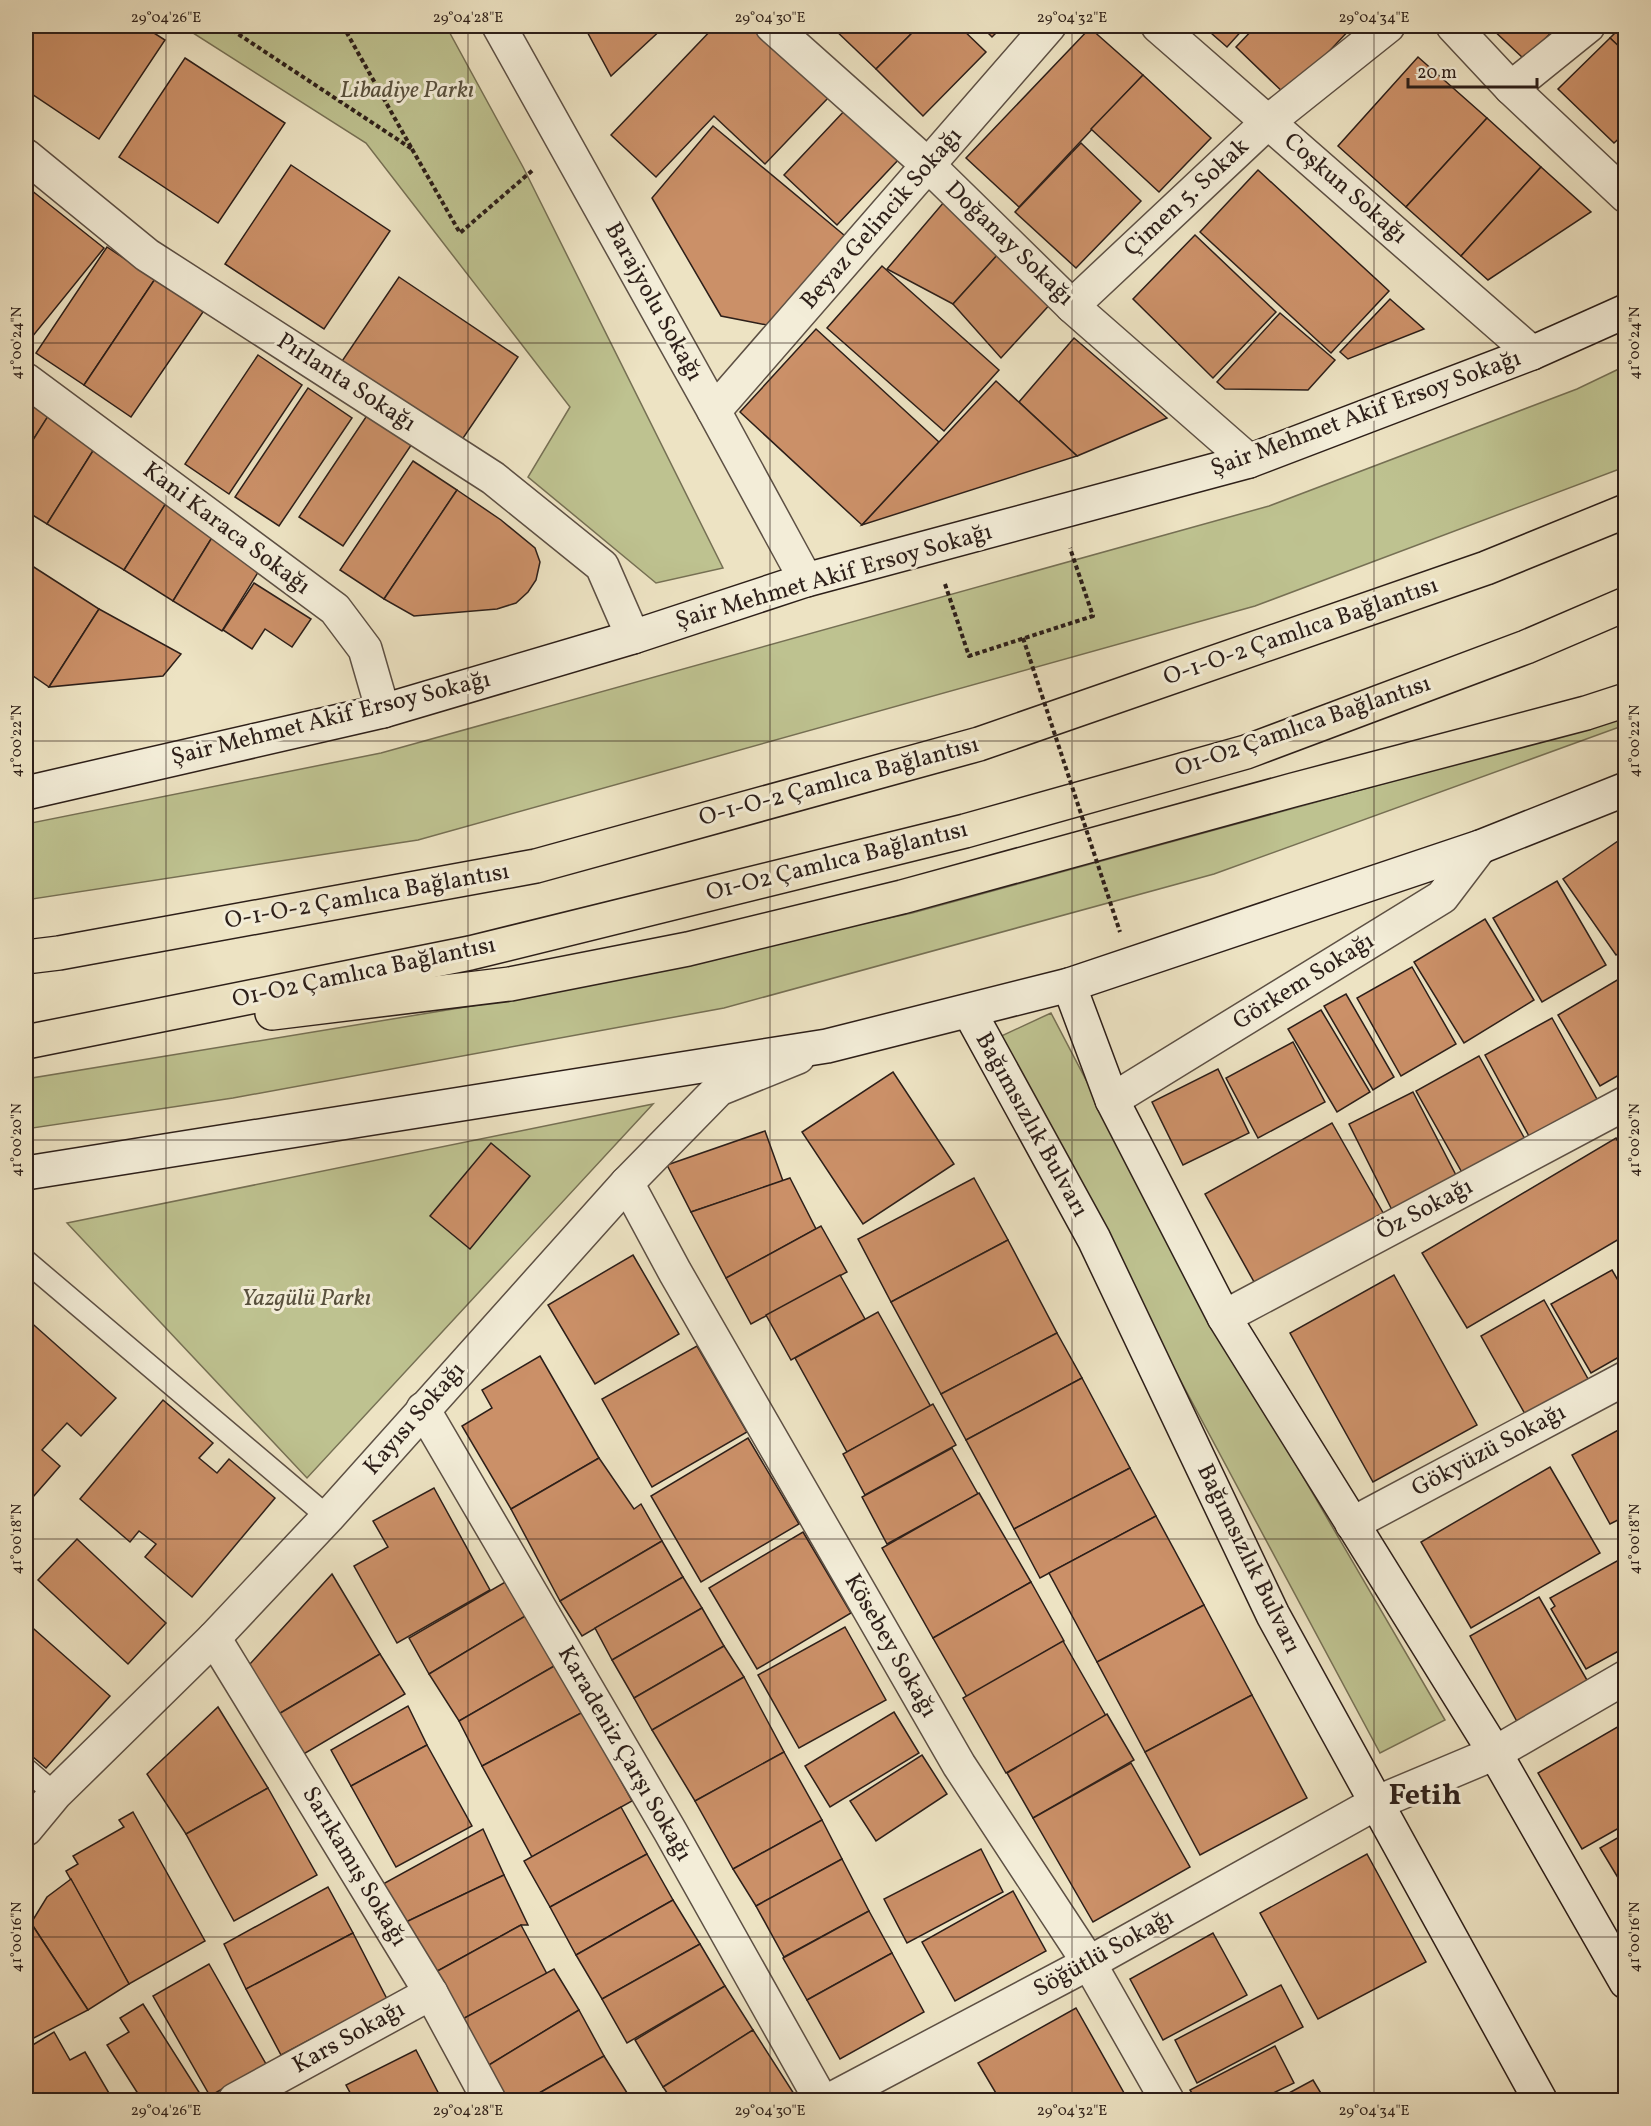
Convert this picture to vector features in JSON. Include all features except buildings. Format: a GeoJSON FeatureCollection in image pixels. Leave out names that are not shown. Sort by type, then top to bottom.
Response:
{"type":"FeatureCollection","features":[{"type":"Feature","properties":{"kind":"highway","name":"O-1-O-2 Çamlıca Bağlantısı"},"geometry":{"type":"LineString","coordinates":[[26,957],[70,951],[536,866],[980,744],[1486,568],[1626,511]]}},
{"type":"Feature","properties":{"kind":"highway","name":"O1-O2 Çamlıca Bağlantısı"},"geometry":{"type":"LineString","coordinates":[[26,1042],[470,953],[965,831],[1246,752],[1526,647],[1626,604]]}},
{"type":"Feature","properties":{"kind":"highway"},"geometry":{"type":"LineString","coordinates":[[26,1042],[510,984],[688,949],[902,897],[1281,793],[1586,713],[1626,700]]}},
{"type":"Feature","properties":{"kind":"street","name":"Barajyolu Sokağı"},"geometry":{"type":"LineString","coordinates":[[499,26],[806,580]]}},
{"type":"Feature","properties":{"kind":"street","name":"Doğanay Sokağı"},"geometry":{"type":"LineString","coordinates":[[772,26],[929,166],[1072,306],[1249,462]]}},
{"type":"Feature","properties":{"kind":"street","name":"Beyaz Gelincik Sokağı"},"geometry":{"type":"LineString","coordinates":[[714,411],[1049,26]]}},
{"type":"Feature","properties":{"kind":"street","name":"Coşkun Sokağı"},"geometry":{"type":"LineString","coordinates":[[1158,26],[1532,353]]}},
{"type":"Feature","properties":{"kind":"street","name":"Çimen 5. Sokak"},"geometry":{"type":"LineString","coordinates":[[1072,306],[1269,121],[1388,26]]}},
{"type":"Feature","properties":{"kind":"street"},"geometry":{"type":"LineString","coordinates":[[1453,26],[1511,88],[1626,196]]}},
{"type":"Feature","properties":{"kind":"street"},"geometry":{"type":"LineString","coordinates":[[1511,88],[1588,26]]}},
{"type":"Feature","properties":{"kind":"street","name":"Pırlanta Sokağı"},"geometry":{"type":"LineString","coordinates":[[26,156],[147,255],[502,485],[602,566],[633,637]]}},
{"type":"Feature","properties":{"kind":"street","name":"Şair Mehmet Akif Ersoy Sokağı"},"geometry":{"type":"LineString","coordinates":[[26,793],[383,711],[633,637],[806,580],[1249,462],[1532,353],[1626,311]]}},
{"type":"Feature","properties":{"kind":"street","name":"Kani Karaca Sokağı"},"geometry":{"type":"LineString","coordinates":[[26,380],[335,609],[365,649],[383,711]]}},
{"type":"Feature","properties":{"kind":"street"},"geometry":{"type":"LineString","coordinates":[[26,1173],[827,1046],[1069,985],[1480,847],[1626,789]]}},
{"type":"Feature","properties":{"kind":"street","name":"Görkem Sokağı"},"geometry":{"type":"LineString","coordinates":[[1112,1100],[1442,897],[1480,847]]}},
{"type":"Feature","properties":{"kind":"street"},"geometry":{"type":"LineString","coordinates":[[1069,985],[1112,1100],[1224,1317],[1495,1752],[1624,1974]]}},
{"type":"Feature","properties":{"kind":"street","name":"Bağımsızlık Bulvarı"},"geometry":{"type":"LineString","coordinates":[[969,1011],[1094,1239],[1273,1616],[1540,2100]]}},
{"type":"Feature","properties":{"kind":"street","name":"Kayısı Sokağı"},"geometry":{"type":"LineString","coordinates":[[26,1829],[55,1794],[214,1638],[328,1517],[627,1183],[718,1089],[827,1046]]}},
{"type":"Feature","properties":{"kind":"street","name":"Öz Sokağı"},"geometry":{"type":"LineString","coordinates":[[1224,1317],[1626,1103]]}},
{"type":"Feature","properties":{"kind":"street","name":"Kösebey Sokağı"},"geometry":{"type":"LineString","coordinates":[[627,1183],[675,1272],[959,1766],[1089,1963],[1167,2100]]}},
{"type":"Feature","properties":{"kind":"street","name":"Gökyüzü Sokağı"},"geometry":{"type":"LineString","coordinates":[[1352,1524],[1626,1378]]}},
{"type":"Feature","properties":{"kind":"street","name":"Karadeniz Çarşı Sokağı"},"geometry":{"type":"LineString","coordinates":[[423,1410],[670,1831],[821,2100]]}},
{"type":"Feature","properties":{"kind":"street","name":"Sarıkamış Sokağı"},"geometry":{"type":"LineString","coordinates":[[214,1638],[431,1993],[489,2100]]}},
{"type":"Feature","properties":{"kind":"street","name":"Söğütlü Sokağı"},"geometry":{"type":"LineString","coordinates":[[830,2100],[1089,1963],[1376,1803],[1495,1752],[1626,1677]]}},
{"type":"Feature","properties":{"kind":"street","name":"Kars Sokağı"},"geometry":{"type":"LineString","coordinates":[[235,2100],[431,1993]]}},
{"type":"Feature","properties":{"kind":"lane"},"geometry":{"type":"LineString","coordinates":[[26,1261],[328,1517]]}},
{"type":"Feature","properties":{"kind":"lane"},"geometry":{"type":"LineString","coordinates":[[26,1769],[55,1794]]}},
{"type":"Feature","properties":{"kind":"path"},"geometry":{"type":"LineString","coordinates":[[226,26],[412,149]]}},
{"type":"Feature","properties":{"kind":"path"},"geometry":{"type":"LineString","coordinates":[[343,26],[460,232],[564,143]]}},
{"type":"Feature","properties":{"kind":"path"},"geometry":{"type":"LineString","coordinates":[[933,546],[969,656],[1093,616],[1058,512]]}},
{"type":"Feature","properties":{"kind":"path"},"geometry":{"type":"LineString","coordinates":[[1023,638],[1120,932]]}},
{"type":"Feature","properties":{"kind":"green space","name":"Libadiye Parkı"},"geometry":{"type":"Polygon","coordinates":[[[182,26],[446,26],[523,167],[723,568],[656,583],[528,477],[570,407],[366,143],[182,26]]]}},
{"type":"Feature","properties":{"kind":"green space"},"geometry":{"type":"Polygon","coordinates":[[[1625,366],[1625,467],[1255,606],[418,840],[26,900],[26,824],[381,753],[1269,506],[1577,389],[1625,366]]]}},
{"type":"Feature","properties":{"kind":"green space"},"geometry":{"type":"Polygon","coordinates":[[[1625,715],[1625,725],[1214,874],[724,1008],[233,1098],[26,1129],[26,1079],[502,1001],[912,913],[1575,731],[1625,715]]]}},
{"type":"Feature","properties":{"kind":"green space"},"geometry":{"type":"Polygon","coordinates":[[[1051,1013],[1211,1319],[1445,1720],[1380,1753],[997,1038],[1051,1013]]]}},
{"type":"Feature","properties":{"kind":"green space","name":"Yazgülü Parkı"},"geometry":{"type":"Polygon","coordinates":[[[653,1104],[307,1478],[67,1223],[653,1104]]]}},
{"type":"Feature","properties":{"kind":"district","name":"Fetih"},"geometry":{"type":"Point","coordinates":[1425,1796]}}]}
